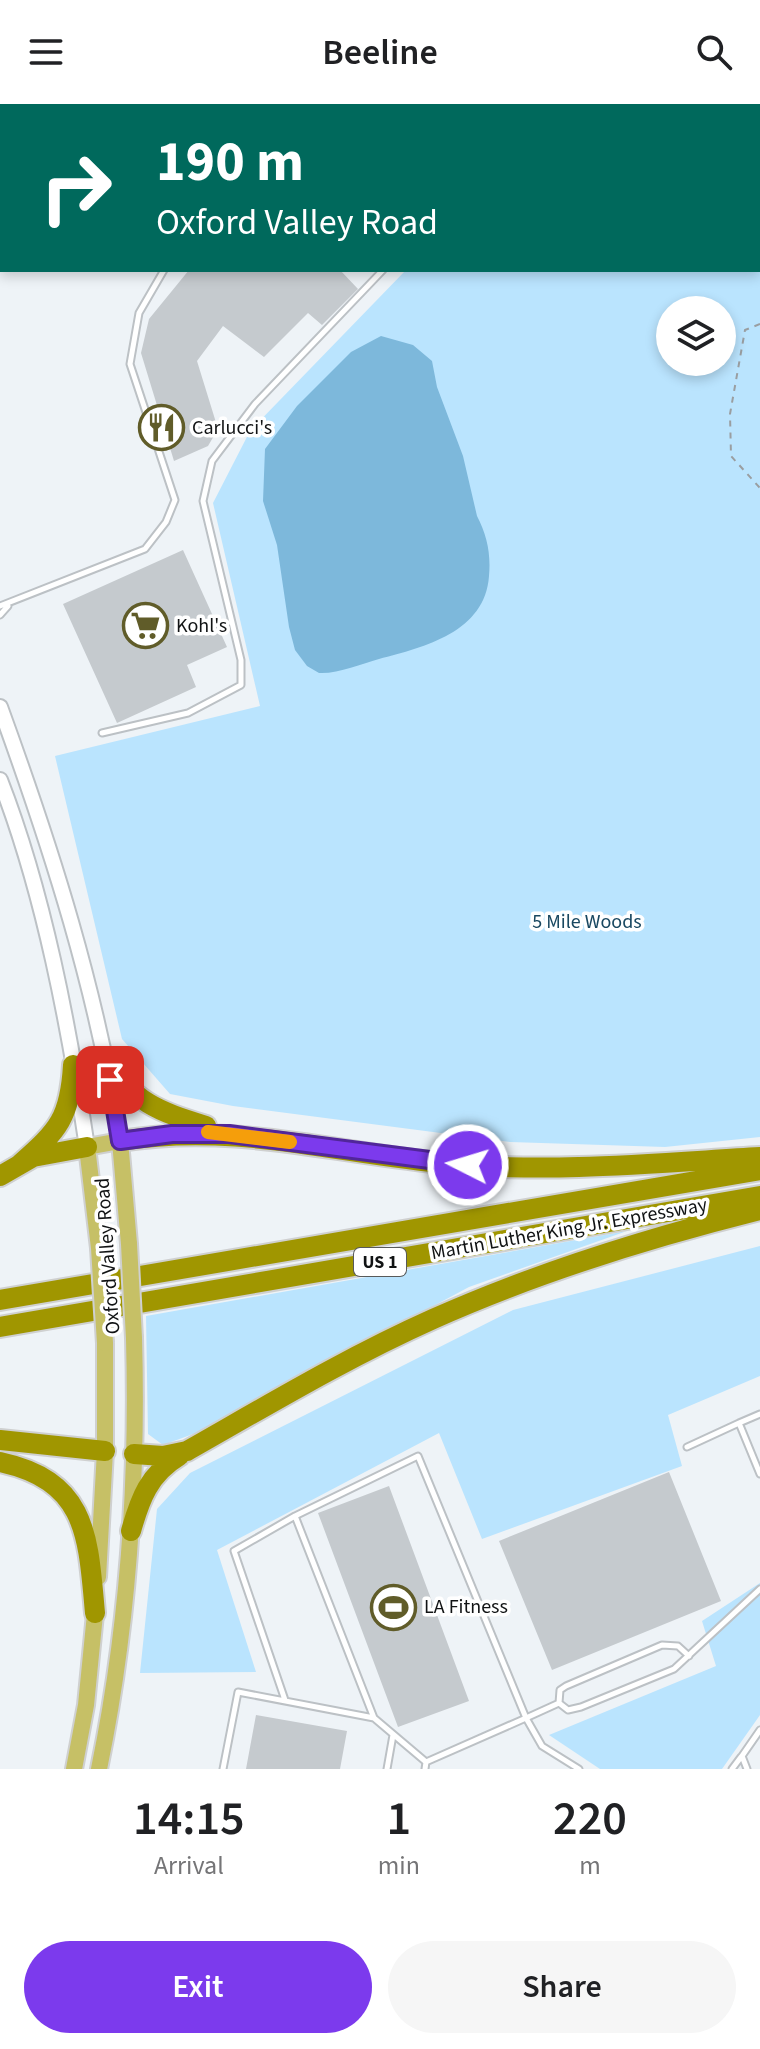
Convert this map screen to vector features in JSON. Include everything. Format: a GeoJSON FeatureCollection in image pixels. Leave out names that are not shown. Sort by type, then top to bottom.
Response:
{"type":"FeatureCollection","features":[{"type":"Feature","properties":{"kind":"highway"},"geometry":{"type":"LineString","coordinates":[[106,1057],[122,1083],[152,1108],[229,1134]]}},
{"type":"Feature","properties":{"kind":"highway"},"geometry":{"type":"LineString","coordinates":[[20,1164],[49,1138],[63,1120],[70,1097],[73,1065]]}},
{"type":"Feature","properties":{"kind":"highway"},"geometry":{"type":"LineString","coordinates":[[120,1141],[172,1134],[229,1134],[381,1156],[498,1167],[589,1167],[760,1157]]}},
{"type":"Feature","properties":{"kind":"highway"},"geometry":{"type":"LineString","coordinates":[[0,1176],[47,1152],[87,1147]]}},
{"type":"Feature","properties":{"kind":"highway","name":"Martin Luther King Jr. Expressway"},"geometry":{"type":"LineString","coordinates":[[0,1300],[760,1170]]}},
{"type":"Feature","properties":{"kind":"highway","name":"Martin Luther King Jr. Expressway"},"geometry":{"type":"LineString","coordinates":[[0,1327],[760,1196]]}},
{"type":"Feature","properties":{"kind":"highway"},"geometry":{"type":"LineString","coordinates":[[131,1531],[140,1502],[153,1476],[187,1451],[345,1362],[476,1300],[605,1253],[760,1210]]}},
{"type":"Feature","properties":{"kind":"highway"},"geometry":{"type":"LineString","coordinates":[[0,1440],[105,1451]]}},
{"type":"Feature","properties":{"kind":"highway"},"geometry":{"type":"LineString","coordinates":[[134,1454],[163,1456],[187,1451]]}},
{"type":"Feature","properties":{"kind":"highway"},"geometry":{"type":"LineString","coordinates":[[0,1462],[28,1469],[48,1479],[74,1506],[88,1545],[95,1613]]}},
{"type":"Feature","properties":{"kind":"main road","name":"Oxford Valley Road"},"geometry":{"type":"LineString","coordinates":[[0,707],[61,881],[106,1057],[120,1141],[134,1338],[134,1454],[131,1531],[111,1708],[99,1769]]}},
{"type":"Feature","properties":{"kind":"main road","name":"Oxford Valley Road"},"geometry":{"type":"LineString","coordinates":[[0,780],[34,888],[73,1065],[99,1248],[105,1343],[105,1451],[95,1613],[86,1705],[74,1769]]}},
{"type":"Feature","properties":{"kind":"main road"},"geometry":{"type":"LineString","coordinates":[[87,1147],[120,1141]]}},
{"type":"Feature","properties":{"kind":"main road"},"geometry":{"type":"LineString","coordinates":[[105,1451],[134,1454]]}},
{"type":"Feature","properties":{"kind":"lane"},"geometry":{"type":"LineString","coordinates":[[0,615],[9,606],[145,549],[166,522],[175,500],[130,364],[139,313],[163,272]]}},
{"type":"Feature","properties":{"kind":"lane"},"geometry":{"type":"LineString","coordinates":[[102,733],[188,713],[241,685],[241,660],[203,501],[212,461],[255,404],[381,272]]}},
{"type":"Feature","properties":{"kind":"lane"},"geometry":{"type":"LineString","coordinates":[[0,606],[9,606]]}},
{"type":"Feature","properties":{"kind":"lane"},"geometry":{"type":"LineString","coordinates":[[687,1447],[760,1414]]}},
{"type":"Feature","properties":{"kind":"lane"},"geometry":{"type":"LineString","coordinates":[[739,1423],[760,1474]]}},
{"type":"Feature","properties":{"kind":"lane"},"geometry":{"type":"LineString","coordinates":[[285,1701],[234,1551],[295,1516],[418,1456],[526,1718],[542,1746],[579,1769]]}},
{"type":"Feature","properties":{"kind":"lane"},"geometry":{"type":"LineString","coordinates":[[295,1516],[374,1718],[425,1766],[559,1703]]}},
{"type":"Feature","properties":{"kind":"lane"},"geometry":{"type":"LineString","coordinates":[[559,1703],[568,1710],[629,1690],[674,1669],[760,1589]]}},
{"type":"Feature","properties":{"kind":"lane"},"geometry":{"type":"LineString","coordinates":[[559,1703],[560,1690],[566,1686],[662,1645],[678,1646],[689,1656]]}},
{"type":"Feature","properties":{"kind":"lane"},"geometry":{"type":"LineString","coordinates":[[223,1769],[238,1692],[374,1718]]}},
{"type":"Feature","properties":{"kind":"lane"},"geometry":{"type":"LineString","coordinates":[[732,1769],[760,1730]]}},
{"type":"Feature","properties":{"kind":"lane"},"geometry":{"type":"LineString","coordinates":[[387,1769],[393,1734]]}},
{"type":"Feature","properties":{"kind":"lane"},"geometry":{"type":"LineString","coordinates":[[742,1756],[747,1769]]}},
{"type":"Feature","properties":{"kind":"path"},"geometry":{"type":"LineString","coordinates":[[760,324],[745,330],[730,414],[731,456],[760,488]]}},
{"type":"Feature","properties":{"kind":"green space","name":"5 Mile Woods"},"geometry":{"type":"Polygon","coordinates":[[[404,272],[760,272],[760,1137],[665,1147],[510,1142],[233,1106],[170,1094],[122,1039],[55,756],[260,706],[213,503],[250,431],[404,272]]]}},
{"type":"Feature","properties":{"kind":"green space"},"geometry":{"type":"Polygon","coordinates":[[[627,1231],[469,1287],[196,1433],[163,1445],[148,1434],[146,1316],[627,1231]]]}},
{"type":"Feature","properties":{"kind":"green space"},"geometry":{"type":"Polygon","coordinates":[[[760,1246],[760,1376],[668,1415],[682,1466],[482,1539],[439,1433],[217,1550],[256,1672],[140,1673],[157,1509],[190,1473],[513,1310],[760,1246]]]}},
{"type":"Feature","properties":{"kind":"green space"},"geometry":{"type":"Polygon","coordinates":[[[760,1583],[760,1715],[722,1769],[600,1769],[549,1735],[716,1666],[702,1621],[760,1583]]]}},
{"type":"Feature","properties":{"kind":"shaded area"},"geometry":{"type":"Polygon","coordinates":[[[381,336],[413,345],[432,361],[437,387],[463,456],[477,516],[486,538],[489,576],[477,611],[450,634],[415,649],[342,670],[319,673],[307,666],[295,650],[289,627],[277,545],[263,501],[265,449],[297,406],[351,352],[381,336]]]}},
{"type":"Feature","properties":{"kind":"building"},"geometry":{"type":"Polygon","coordinates":[[[187,272],[342,272],[358,289],[322,325],[308,313],[264,357],[223,326],[197,361],[218,429],[208,446],[174,461],[141,353],[149,319],[187,272]]]}},
{"type":"Feature","properties":{"kind":"building","name":"Kohl's"},"geometry":{"type":"Polygon","coordinates":[[[183,550],[227,647],[187,665],[196,687],[117,723],[63,604],[183,550]]]}},
{"type":"Feature","properties":{"kind":"building"},"geometry":{"type":"Polygon","coordinates":[[[669,1472],[721,1601],[552,1670],[499,1541],[669,1472]]]}},
{"type":"Feature","properties":{"kind":"building","name":"LA Fitness"},"geometry":{"type":"Polygon","coordinates":[[[389,1486],[469,1701],[398,1727],[318,1513],[389,1486]]]}},
{"type":"Feature","properties":{"kind":"building"},"geometry":{"type":"Polygon","coordinates":[[[256,1715],[347,1731],[340,1769],[246,1769],[256,1715]]]}},
{"type":"Feature","properties":{"kind":"slow traffic"},"geometry":{"type":"LineString","coordinates":[[208,1132],[290,1142]]}},
{"type":"Feature","properties":{"kind":"place","name":"Carlucci's"},"geometry":{"type":"Point","coordinates":[161,428]}},
{"type":"Feature","properties":{"kind":"place","name":"Kohl's"},"geometry":{"type":"Point","coordinates":[145,626]}},
{"type":"Feature","properties":{"kind":"place","name":"LA Fitness"},"geometry":{"type":"Point","coordinates":[393,1607]}},
{"type":"Feature","properties":{"kind":"route"},"geometry":{"type":"LineString","coordinates":[[110,1080],[120,1141],[210,1132],[468,1165]]}}]}
